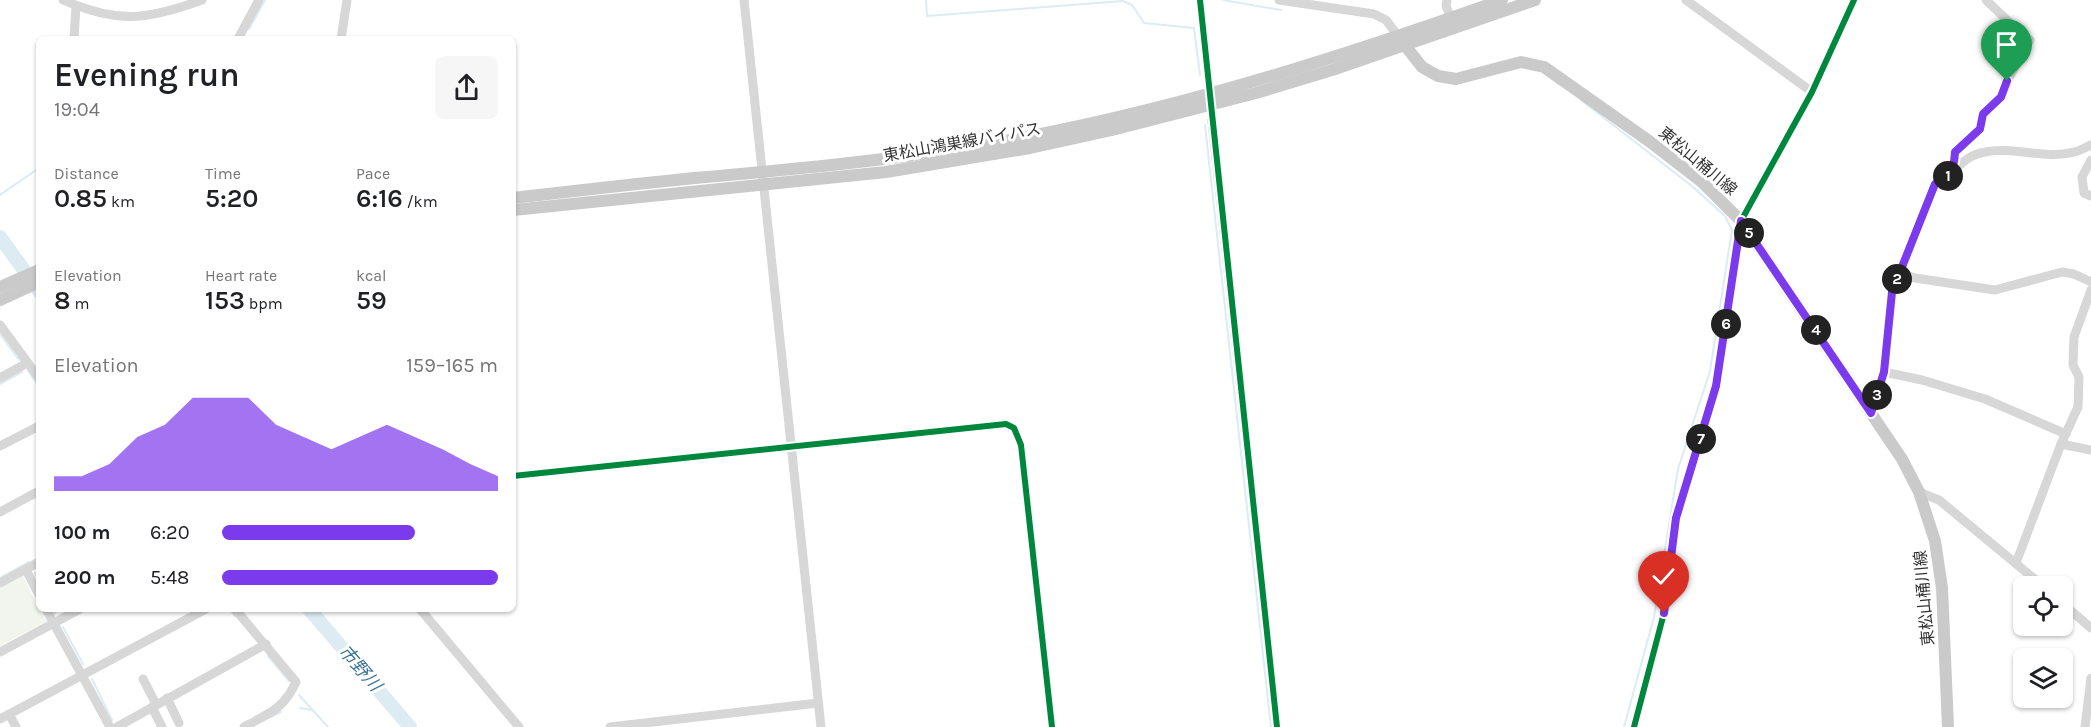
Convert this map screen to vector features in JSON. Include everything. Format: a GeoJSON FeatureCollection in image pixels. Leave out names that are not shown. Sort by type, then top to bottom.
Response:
{"type":"FeatureCollection","features":[{"type":"Feature","properties":{"kind":"main road"},"geometry":{"type":"LineString","coordinates":[[1401,40],[1451,18],[1502,0]]}},
{"type":"Feature","properties":{"kind":"main road"},"geometry":{"type":"LineString","coordinates":[[1401,40],[1535,0]]}},
{"type":"Feature","properties":{"kind":"main road","name":"東松山鴻巣線バイパス"},"geometry":{"type":"LineString","coordinates":[[516,198],[847,164],[965,148],[1149,110],[1401,40]]}},
{"type":"Feature","properties":{"kind":"main road","name":"東松山鴻巣線バイパス"},"geometry":{"type":"LineString","coordinates":[[516,210],[886,172],[958,161],[1113,130],[1257,93],[1332,70],[1401,40]]}},
{"type":"Feature","properties":{"kind":"main road","name":"東松山桶川線"},"geometry":{"type":"LineString","coordinates":[[1401,40],[1422,67],[1447,78],[1456,79],[1521,62],[1544,67],[1649,141],[1702,182],[1741,221],[1902,459],[1919,492],[1935,541],[1941,588],[1948,727]]}},
{"type":"Feature","properties":{"kind":"main road"},"geometry":{"type":"LineString","coordinates":[[0,286],[36,271]]}},
{"type":"Feature","properties":{"kind":"main road"},"geometry":{"type":"LineString","coordinates":[[0,300],[36,283]]}},
{"type":"Feature","properties":{"kind":"street"},"geometry":{"type":"LineString","coordinates":[[63,0],[112,17],[129,17],[176,9],[202,0]]}},
{"type":"Feature","properties":{"kind":"street"},"geometry":{"type":"LineString","coordinates":[[240,36],[259,0]]}},
{"type":"Feature","properties":{"kind":"street"},"geometry":{"type":"LineString","coordinates":[[341,36],[347,0]]}},
{"type":"Feature","properties":{"kind":"street"},"geometry":{"type":"LineString","coordinates":[[744,0],[821,727]]}},
{"type":"Feature","properties":{"kind":"street"},"geometry":{"type":"LineString","coordinates":[[1200,0],[1208,77]]}},
{"type":"Feature","properties":{"kind":"street"},"geometry":{"type":"LineString","coordinates":[[1279,0],[1374,14],[1386,20],[1401,40]]}},
{"type":"Feature","properties":{"kind":"street"},"geometry":{"type":"LineString","coordinates":[[1447,0],[1446,6],[1451,18]]}},
{"type":"Feature","properties":{"kind":"street"},"geometry":{"type":"LineString","coordinates":[[1686,0],[1812,92]]}},
{"type":"Feature","properties":{"kind":"street"},"geometry":{"type":"LineString","coordinates":[[1634,727],[1664,613],[1676,518],[1716,386],[1741,221],[1812,92],[1854,0]]}},
{"type":"Feature","properties":{"kind":"street"},"geometry":{"type":"LineString","coordinates":[[1954,169],[1955,152],[1980,129],[1983,114],[2001,97],[2007,81],[2030,40],[2010,28],[2009,22],[1986,0]]}},
{"type":"Feature","properties":{"kind":"street"},"geometry":{"type":"LineString","coordinates":[[74,36],[76,6]]}},
{"type":"Feature","properties":{"kind":"street"},"geometry":{"type":"LineString","coordinates":[[1212,122],[1277,727]]}},
{"type":"Feature","properties":{"kind":"street"},"geometry":{"type":"LineString","coordinates":[[1871,413],[1884,372],[1892,292],[1935,184],[1943,181],[1954,169],[1972,156],[1987,151],[2022,151],[2052,155],[2074,152],[2091,145]]}},
{"type":"Feature","properties":{"kind":"street"},"geometry":{"type":"LineString","coordinates":[[2091,160],[2082,177],[2084,193],[2091,196]]}},
{"type":"Feature","properties":{"kind":"street"},"geometry":{"type":"LineString","coordinates":[[1900,273],[1915,278],[1995,290],[2062,272],[2074,274],[2090,283],[2073,338],[2073,365],[2079,377],[2078,407],[2061,444],[2016,563]]}},
{"type":"Feature","properties":{"kind":"street"},"geometry":{"type":"LineString","coordinates":[[0,325],[36,374]]}},
{"type":"Feature","properties":{"kind":"street"},"geometry":{"type":"LineString","coordinates":[[0,378],[27,363]]}},
{"type":"Feature","properties":{"kind":"street"},"geometry":{"type":"LineString","coordinates":[[1884,372],[1922,380],[1986,399],[2066,434]]}},
{"type":"Feature","properties":{"kind":"street"},"geometry":{"type":"LineString","coordinates":[[516,476],[1006,424],[1014,428],[1021,445],[1052,727]]}},
{"type":"Feature","properties":{"kind":"street"},"geometry":{"type":"LineString","coordinates":[[0,446],[36,428]]}},
{"type":"Feature","properties":{"kind":"street"},"geometry":{"type":"LineString","coordinates":[[2061,444],[2091,450]]}},
{"type":"Feature","properties":{"kind":"street"},"geometry":{"type":"LineString","coordinates":[[1919,492],[1940,500],[2031,576]]}},
{"type":"Feature","properties":{"kind":"street"},"geometry":{"type":"LineString","coordinates":[[0,512],[36,493]]}},
{"type":"Feature","properties":{"kind":"street"},"geometry":{"type":"LineString","coordinates":[[0,583],[36,564]]}},
{"type":"Feature","properties":{"kind":"street"},"geometry":{"type":"LineString","coordinates":[[26,570],[36,589]]}},
{"type":"Feature","properties":{"kind":"street"},"geometry":{"type":"LineString","coordinates":[[48,612],[110,727]]}},
{"type":"Feature","properties":{"kind":"street"},"geometry":{"type":"LineString","coordinates":[[0,652],[75,612]]}},
{"type":"Feature","properties":{"kind":"street"},"geometry":{"type":"LineString","coordinates":[[16,727],[5,717],[200,612]]}},
{"type":"Feature","properties":{"kind":"street"},"geometry":{"type":"LineString","coordinates":[[238,612],[296,682],[290,695],[280,707],[244,727]]}},
{"type":"Feature","properties":{"kind":"street"},"geometry":{"type":"LineString","coordinates":[[423,612],[519,727]]}},
{"type":"Feature","properties":{"kind":"street"},"geometry":{"type":"LineString","coordinates":[[2073,612],[2091,628]]}},
{"type":"Feature","properties":{"kind":"street"},"geometry":{"type":"LineString","coordinates":[[117,727],[266,644]]}},
{"type":"Feature","properties":{"kind":"street"},"geometry":{"type":"LineString","coordinates":[[2085,727],[2091,678]]}},
{"type":"Feature","properties":{"kind":"street"},"geometry":{"type":"LineString","coordinates":[[143,679],[162,727]]}},
{"type":"Feature","properties":{"kind":"street"},"geometry":{"type":"LineString","coordinates":[[167,698],[179,723]]}},
{"type":"Feature","properties":{"kind":"street"},"geometry":{"type":"LineString","coordinates":[[610,727],[818,703]]}},
{"type":"Feature","properties":{"kind":"shaded area"},"geometry":{"type":"Polygon","coordinates":[[[23,576],[36,603],[36,612],[41,612],[47,621],[0,646],[0,588],[23,576]]]}},
{"type":"Feature","properties":{"kind":"waterway"},"geometry":{"type":"LineString","coordinates":[[249,29],[265,0]]}},
{"type":"Feature","properties":{"kind":"waterway"},"geometry":{"type":"LineString","coordinates":[[926,0],[927,16],[1123,1],[1132,5],[1144,23],[1194,28],[1200,75]]}},
{"type":"Feature","properties":{"kind":"waterway"},"geometry":{"type":"LineString","coordinates":[[1223,0],[1281,10]]}},
{"type":"Feature","properties":{"kind":"waterway"},"geometry":{"type":"LineString","coordinates":[[1581,100],[1693,187],[1725,216],[1732,230],[1710,371],[1678,469],[1654,617],[1624,727]]}},
{"type":"Feature","properties":{"kind":"waterway"},"geometry":{"type":"LineString","coordinates":[[1205,125],[1271,727]]}},
{"type":"Feature","properties":{"kind":"waterway"},"geometry":{"type":"LineString","coordinates":[[0,195],[36,170]]}},
{"type":"Feature","properties":{"kind":"waterway","name":"市野川"},"geometry":{"type":"LineString","coordinates":[[0,237],[36,287]]}},
{"type":"Feature","properties":{"kind":"waterway"},"geometry":{"type":"LineString","coordinates":[[0,334],[19,360]]}},
{"type":"Feature","properties":{"kind":"waterway"},"geometry":{"type":"LineString","coordinates":[[28,371],[36,382]]}},
{"type":"Feature","properties":{"kind":"waterway"},"geometry":{"type":"LineString","coordinates":[[0,384],[22,372]]}},
{"type":"Feature","properties":{"kind":"waterway"},"geometry":{"type":"LineString","coordinates":[[0,578],[29,562]]}},
{"type":"Feature","properties":{"kind":"waterway"},"geometry":{"type":"LineString","coordinates":[[232,612],[235,616]]}},
{"type":"Feature","properties":{"kind":"waterway","name":"市野川"},"geometry":{"type":"LineString","coordinates":[[312,612],[410,727]]}},
{"type":"Feature","properties":{"kind":"waterway"},"geometry":{"type":"LineString","coordinates":[[63,627],[83,664]]}},
{"type":"Feature","properties":{"kind":"waterway"},"geometry":{"type":"LineString","coordinates":[[268,656],[289,681]]}},
{"type":"Feature","properties":{"kind":"waterway"},"geometry":{"type":"LineString","coordinates":[[92,679],[112,720]]}},
{"type":"Feature","properties":{"kind":"waterway"},"geometry":{"type":"LineString","coordinates":[[299,695],[328,727]]}},
{"type":"Feature","properties":{"kind":"waterway"},"geometry":{"type":"LineString","coordinates":[[300,708],[312,710]]}},
{"type":"Feature","properties":{"kind":"waterway"},"geometry":{"type":"LineString","coordinates":[[271,717],[281,712]]}},
{"type":"Feature","properties":{"kind":"tunnel"},"geometry":{"type":"LineString","coordinates":[[1208,77],[1212,122]]}},
{"type":"Feature","properties":{"kind":"cycle path"},"geometry":{"type":"LineString","coordinates":[[1200,0],[1277,727]]}},
{"type":"Feature","properties":{"kind":"cycle path"},"geometry":{"type":"LineString","coordinates":[[1634,727],[1664,613],[1676,518],[1716,386],[1741,221],[1812,92],[1854,0]]}},
{"type":"Feature","properties":{"kind":"cycle path"},"geometry":{"type":"LineString","coordinates":[[516,476],[1006,424],[1014,428],[1021,445],[1052,727]]}},
{"type":"Feature","properties":{"kind":"route"},"geometry":{"type":"LineString","coordinates":[[1664,613],[1676,518],[1716,386],[1741,221],[1871,413],[1884,372],[1892,292],[1935,184],[1943,181],[1954,169],[1955,152],[1980,129],[1983,114],[2001,97],[2007,81]]}}]}
